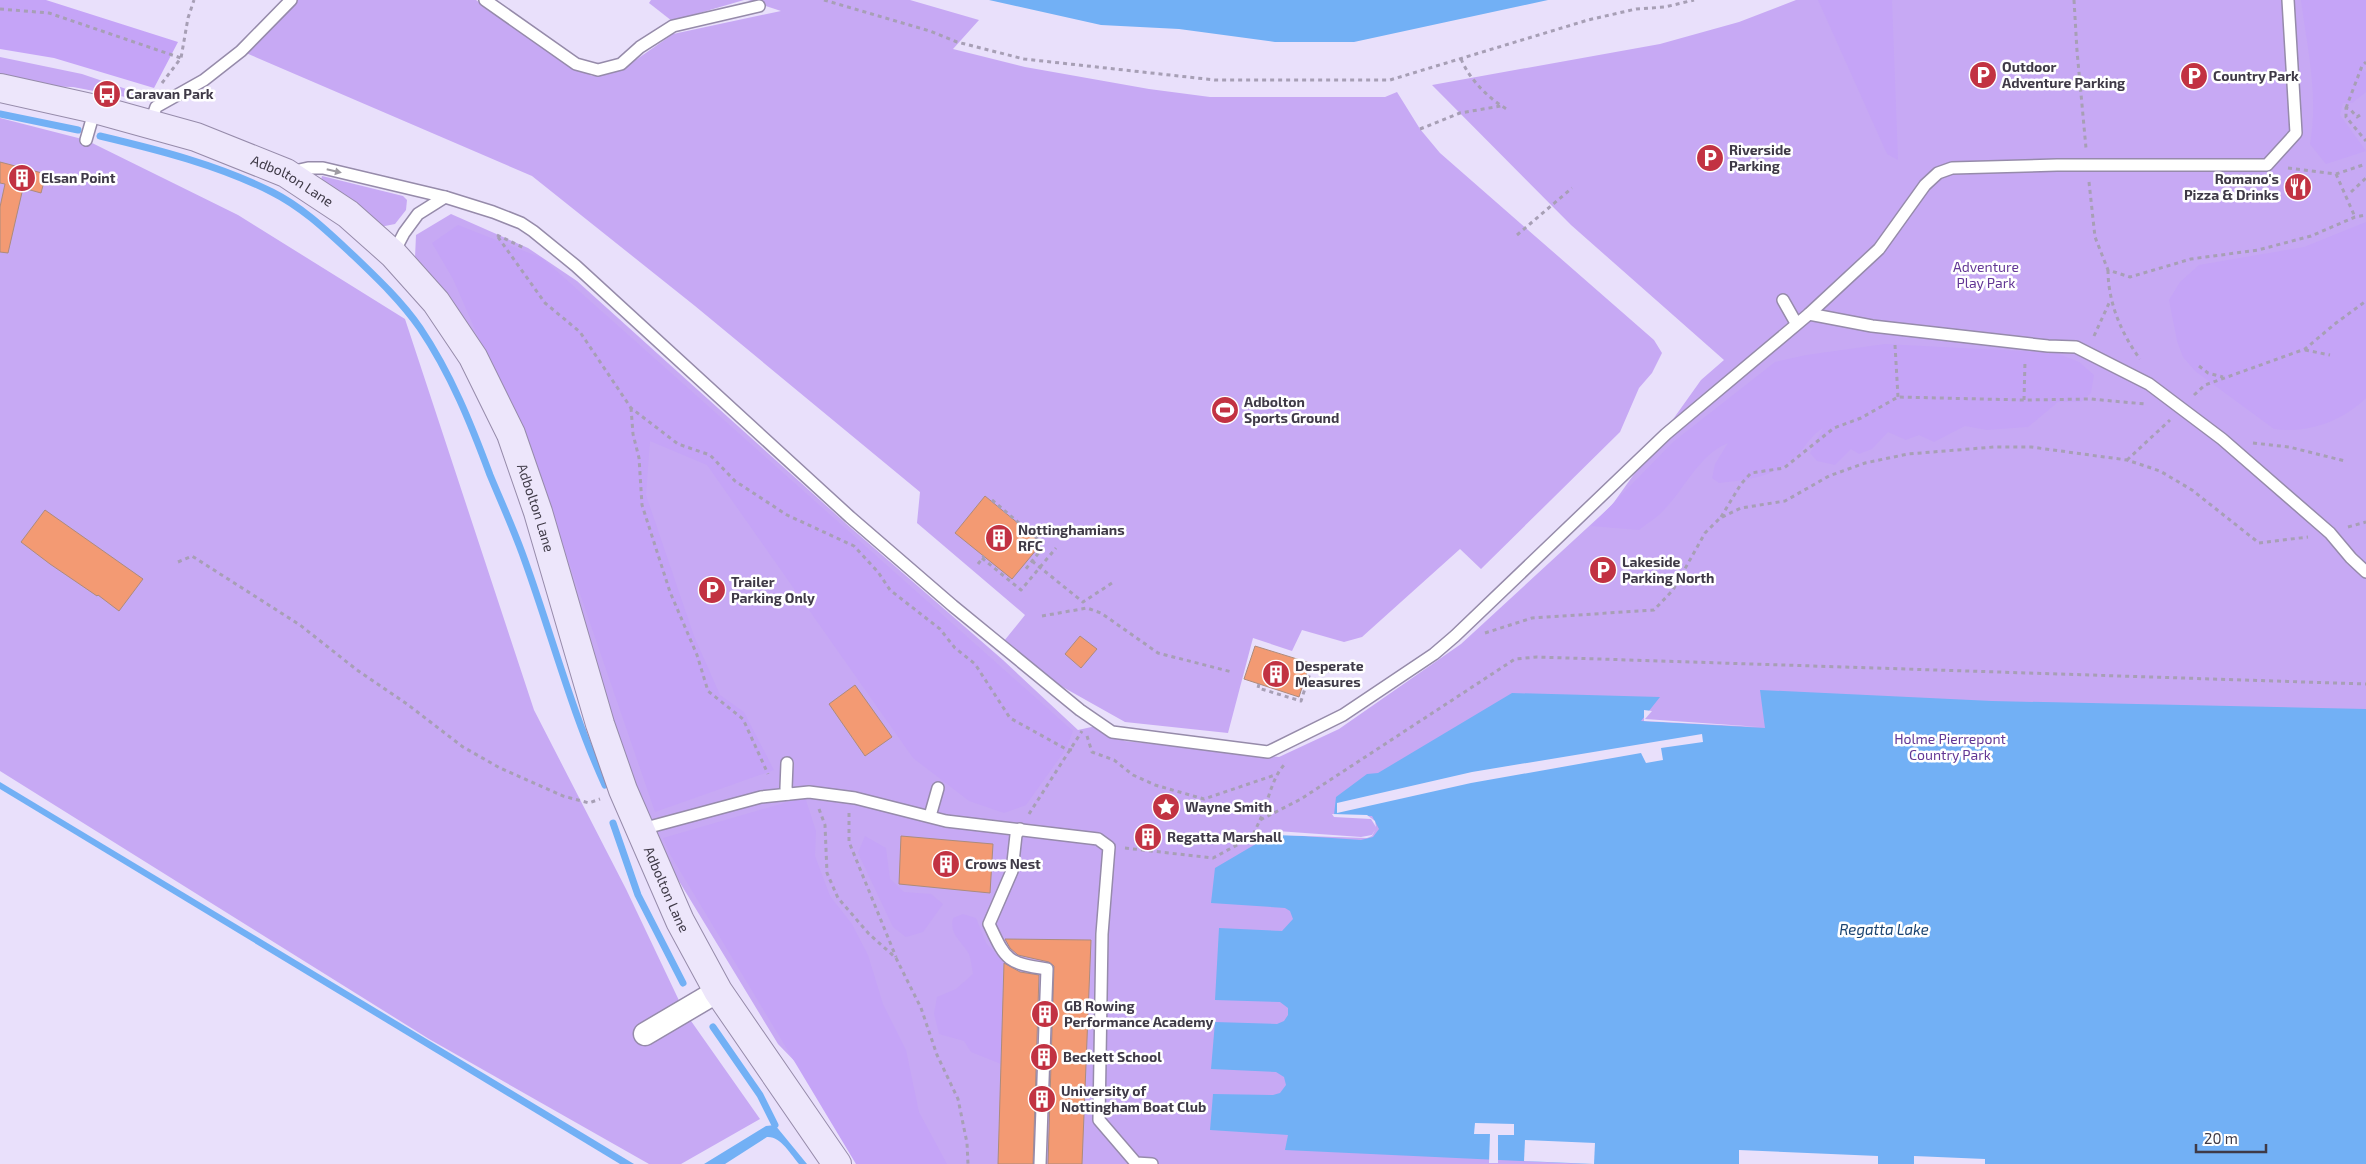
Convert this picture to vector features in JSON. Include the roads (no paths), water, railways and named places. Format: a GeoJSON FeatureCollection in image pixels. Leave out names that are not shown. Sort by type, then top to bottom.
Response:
{"type":"FeatureCollection","features":[{"type":"Feature","properties":{"kind":"street","name":"Adbolton Lane"},"geometry":{"type":"LineString","coordinates":[[0,88],[95,109],[196,136],[286,173],[348,214],[394,254],[436,302],[473,357],[511,434],[538,512],[600,724],[623,790],[642,829],[680,921],[718,992],[837,1164]]}},
{"type":"Feature","properties":{"kind":"street"},"geometry":{"type":"LineString","coordinates":[[645,1034],[718,992]]}},
{"type":"Feature","properties":{"kind":"lane"},"geometry":{"type":"LineString","coordinates":[[150,124],[156,107],[204,80],[241,51],[291,0]]}},
{"type":"Feature","properties":{"kind":"lane"},"geometry":{"type":"LineString","coordinates":[[485,0],[576,64],[598,70],[621,64],[640,47],[673,26],[759,6]]}},
{"type":"Feature","properties":{"kind":"lane"},"geometry":{"type":"LineString","coordinates":[[286,173],[308,168],[323,168],[445,197],[521,223],[547,242],[872,536],[953,606],[1080,710],[1112,732],[1268,752],[1343,715],[1434,654],[1472,621],[1666,434],[1809,314],[1884,243],[1916,197],[1938,173],[1952,168],[2267,165],[2296,133],[2288,0]]}},
{"type":"Feature","properties":{"kind":"lane"},"geometry":{"type":"LineString","coordinates":[[86,140],[95,109]]}},
{"type":"Feature","properties":{"kind":"lane"},"geometry":{"type":"LineString","coordinates":[[394,254],[404,233],[418,214],[445,197]]}},
{"type":"Feature","properties":{"kind":"lane"},"geometry":{"type":"LineString","coordinates":[[1782,300],[1796,323]]}},
{"type":"Feature","properties":{"kind":"lane"},"geometry":{"type":"LineString","coordinates":[[1809,314],[1892,328],[2025,344],[2076,347],[2150,384],[2222,439],[2330,532],[2351,558],[2366,572]]}},
{"type":"Feature","properties":{"kind":"lane"},"geometry":{"type":"LineString","coordinates":[[783,795],[786,788],[787,763]]}},
{"type":"Feature","properties":{"kind":"lane"},"geometry":{"type":"LineString","coordinates":[[930,816],[938,788]]}},
{"type":"Feature","properties":{"kind":"lane"},"geometry":{"type":"LineString","coordinates":[[642,829],[761,797],[812,792],[849,797],[977,825],[1098,838],[1108,847],[1102,934],[1099,1120],[1136,1163],[1152,1164]]}},
{"type":"Feature","properties":{"kind":"lane"},"geometry":{"type":"LineString","coordinates":[[1020,829],[1016,834],[1012,871],[989,924],[1004,955],[1020,965],[1046,969],[1040,1164]]}},
{"type":"Feature","properties":{"kind":"water"},"geometry":{"type":"Polygon","coordinates":[[[989,0],[1548,0],[1354,42],[1275,42],[1179,29],[1101,25],[989,0]]]}},
{"type":"Feature","properties":{"kind":"water","name":"Regatta Lake"},"geometry":{"type":"Polygon","coordinates":[[[1760,690],[1992,701],[2366,709],[2366,1164],[1586,1164],[1285,1150],[1288,1135],[1210,1130],[1213,1094],[1273,1095],[1280,1093],[1286,1085],[1284,1077],[1276,1072],[1211,1069],[1215,1022],[1277,1024],[1284,1021],[1288,1015],[1288,1008],[1280,1002],[1215,1000],[1219,928],[1282,931],[1293,919],[1290,911],[1285,908],[1211,903],[1215,868],[1273,834],[1361,840],[1373,837],[1379,829],[1372,816],[1334,815],[1336,797],[1367,774],[1378,773],[1512,693],[1660,697],[1641,721],[1765,728],[1760,690]]]}},
{"type":"Feature","properties":{"kind":"water"},"geometry":{"type":"Polygon","coordinates":[[[0,782],[634,1164],[620,1164],[0,789],[0,782]]]}},
{"type":"Feature","properties":{"kind":"water"},"geometry":{"type":"Polygon","coordinates":[[[775,1125],[807,1164],[799,1164],[781,1143],[767,1137],[725,1164],[704,1164],[766,1126],[775,1125]]]}},
{"type":"Feature","properties":{"kind":"waterway"},"geometry":{"type":"LineString","coordinates":[[0,114],[78,130]]}},
{"type":"Feature","properties":{"kind":"waterway"},"geometry":{"type":"LineString","coordinates":[[100,136],[209,166],[252,182],[284,198],[316,222],[345,248],[389,291],[413,318],[431,345],[460,400],[521,550],[582,730],[605,785]]}},
{"type":"Feature","properties":{"kind":"waterway"},"geometry":{"type":"LineString","coordinates":[[613,823],[638,895],[683,983]]}},
{"type":"Feature","properties":{"kind":"waterway"},"geometry":{"type":"LineString","coordinates":[[713,1027],[760,1095],[775,1125]]}},
{"type":"Feature","properties":{"kind":"place","name":"Outdoor Adventure Parking"},"geometry":{"type":"Point","coordinates":[1983,75]}},
{"type":"Feature","properties":{"kind":"place","name":"Country Park"},"geometry":{"type":"Point","coordinates":[2194,76]}},
{"type":"Feature","properties":{"kind":"place","name":"Caravan Park"},"geometry":{"type":"Point","coordinates":[107,94]}},
{"type":"Feature","properties":{"kind":"place","name":"Riverside Parking"},"geometry":{"type":"Point","coordinates":[1710,158]}},
{"type":"Feature","properties":{"kind":"place","name":"Elsan Point"},"geometry":{"type":"Point","coordinates":[22,178]}},
{"type":"Feature","properties":{"kind":"place","name":"Romano's Pizza & Drinks"},"geometry":{"type":"Point","coordinates":[2298,187]}},
{"type":"Feature","properties":{"kind":"place","name":"Adbolton Sports Ground"},"geometry":{"type":"Point","coordinates":[1225,410]}},
{"type":"Feature","properties":{"kind":"place","name":"Nottinghamians RFC"},"geometry":{"type":"Point","coordinates":[999,538]}},
{"type":"Feature","properties":{"kind":"place","name":"Lakeside Parking North"},"geometry":{"type":"Point","coordinates":[1603,570]}},
{"type":"Feature","properties":{"kind":"place","name":"Trailer Parking Only"},"geometry":{"type":"Point","coordinates":[712,590]}},
{"type":"Feature","properties":{"kind":"place","name":"Desperate Measures"},"geometry":{"type":"Point","coordinates":[1276,674]}},
{"type":"Feature","properties":{"kind":"place","name":"Wayne Smith"},"geometry":{"type":"Point","coordinates":[1166,807]}},
{"type":"Feature","properties":{"kind":"place","name":"Regatta Marshall"},"geometry":{"type":"Point","coordinates":[1148,837]}},
{"type":"Feature","properties":{"kind":"place","name":"Crows Nest"},"geometry":{"type":"Point","coordinates":[946,864]}},
{"type":"Feature","properties":{"kind":"place","name":"GB Rowing Performance Academy"},"geometry":{"type":"Point","coordinates":[1045,1014]}},
{"type":"Feature","properties":{"kind":"place","name":"Beckett School"},"geometry":{"type":"Point","coordinates":[1044,1057]}},
{"type":"Feature","properties":{"kind":"place","name":"University of Nottingham Boat Club"},"geometry":{"type":"Point","coordinates":[1042,1099]}},
{"type":"Feature","properties":{"kind":"park label","name":"Adventure Play Park"},"geometry":{"type":"Point","coordinates":[1986,276]}},
{"type":"Feature","properties":{"kind":"park label","name":"Holme Pierrepont Country Park"},"geometry":{"type":"Point","coordinates":[1950,748]}}]}
